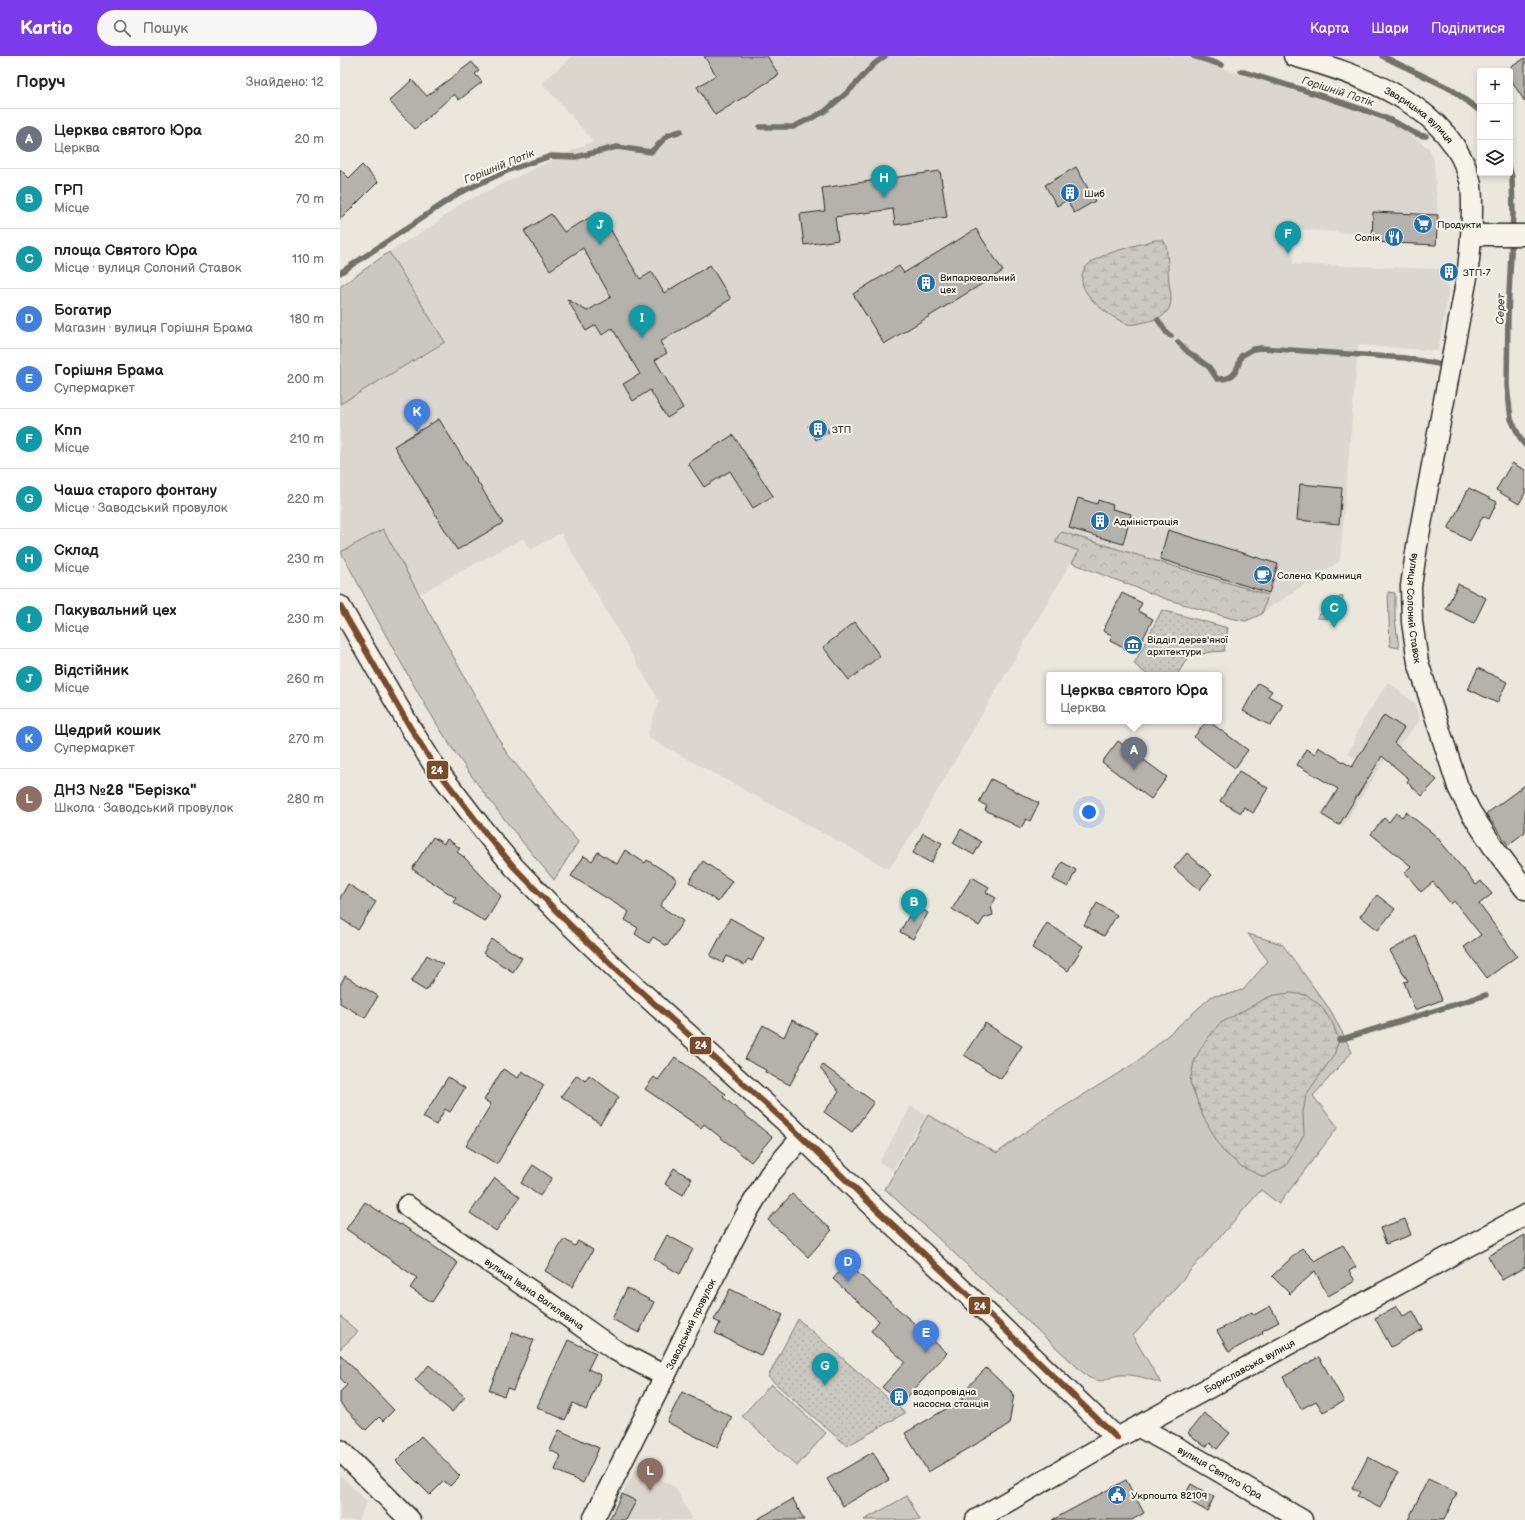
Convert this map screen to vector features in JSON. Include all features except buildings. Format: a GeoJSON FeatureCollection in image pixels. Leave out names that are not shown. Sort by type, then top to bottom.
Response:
{"type":"FeatureCollection","features":[{"type":"Feature","properties":{"kind":"street","name":"Зварицька вулиця"},"geometry":{"type":"LineString","coordinates":[[1294,56],[1359,78],[1392,92],[1413,104],[1434,121],[1453,143],[1462,159],[1470,181],[1472,235]]}},
{"type":"Feature","properties":{"kind":"street"},"geometry":{"type":"LineString","coordinates":[[1472,235],[1525,235]]}},
{"type":"Feature","properties":{"kind":"street","name":"вулиця Солоний Ставок"},"geometry":{"type":"LineString","coordinates":[[1472,235],[1466,284],[1417,546],[1411,586],[1412,622],[1418,662],[1458,787],[1470,811],[1492,845],[1525,889]]}},
{"type":"Feature","properties":{"kind":"street"},"geometry":{"type":"LineString","coordinates":[[340,606],[410,727],[435,767],[478,825],[514,867],[568,923],[617,970],[802,1137],[1117,1438]]}},
{"type":"Feature","properties":{"kind":"street","name":"Заводський провулок"},"geometry":{"type":"LineString","coordinates":[[593,1520],[666,1376],[706,1292],[748,1211],[770,1174],[802,1137]]}},
{"type":"Feature","properties":{"kind":"street","name":"вулиця Івана Вагилевича"},"geometry":{"type":"LineString","coordinates":[[407,1206],[549,1302],[615,1350],[666,1376]]}},
{"type":"Feature","properties":{"kind":"street","name":"Бориславська вулиця"},"geometry":{"type":"LineString","coordinates":[[976,1520],[1117,1438],[1525,1215]]}},
{"type":"Feature","properties":{"kind":"street","name":"вулиця Святого Юра"},"geometry":{"type":"LineString","coordinates":[[1139,1426],[1302,1520]]}},
{"type":"Feature","properties":{"kind":"street"},"geometry":{"type":"LineString","coordinates":[[340,1450],[410,1520]]}},
{"type":"Feature","properties":{"kind":"shaded area"},"geometry":{"type":"Polygon","coordinates":[[[573,56],[1183,56],[1345,107],[1402,128],[1429,148],[1434,161],[1438,215],[1372,235],[1276,227],[1276,243],[1294,243],[1293,264],[1440,269],[1440,280],[1449,289],[1438,351],[1358,345],[1340,561],[1265,611],[1077,552],[918,824],[889,869],[647,737],[659,701],[561,533],[530,550],[523,538],[419,594],[383,530],[341,552],[340,404],[445,342],[389,252],[430,227],[462,203],[593,141],[542,83],[573,56]]]}},
{"type":"Feature","properties":{"kind":"shaded area"},"geometry":{"type":"Polygon","coordinates":[[[1388,682],[1415,703],[1420,721],[1383,763],[1342,827],[1322,815],[1357,760],[1348,754],[1363,721],[1388,682]]]}},
{"type":"Feature","properties":{"kind":"shaded area"},"geometry":{"type":"Polygon","coordinates":[[[911,1106],[926,1115],[893,1170],[879,1162],[911,1106]]]}},
{"type":"Feature","properties":{"kind":"shaded area"},"geometry":{"type":"Polygon","coordinates":[[[636,1468],[675,1487],[692,1520],[609,1520],[636,1468]]]}},
{"type":"Feature","properties":{"kind":"shaded area"},"geometry":{"type":"Polygon","coordinates":[[[340,1475],[367,1502],[358,1520],[340,1520],[340,1475]]]}},
{"type":"Feature","properties":{"kind":"green space"},"geometry":{"type":"Polygon","coordinates":[[[1155,240],[1163,240],[1166,245],[1171,296],[1168,311],[1156,319],[1136,324],[1128,324],[1120,321],[1094,302],[1087,294],[1083,285],[1082,276],[1085,268],[1090,263],[1107,254],[1155,240]]]}},
{"type":"Feature","properties":{"kind":"green space"},"geometry":{"type":"Polygon","coordinates":[[[389,252],[445,342],[340,404],[340,287],[389,252]]]}},
{"type":"Feature","properties":{"kind":"green space"},"geometry":{"type":"Polygon","coordinates":[[[383,529],[506,752],[578,842],[554,880],[501,815],[452,748],[408,676],[341,552],[383,529]]]}},
{"type":"Feature","properties":{"kind":"green space"},"geometry":{"type":"Polygon","coordinates":[[[1062,532],[1268,595],[1262,614],[1246,621],[1230,618],[1166,599],[1072,563],[1079,551],[1055,542],[1062,532]]]}},
{"type":"Feature","properties":{"kind":"green space"},"geometry":{"type":"Polygon","coordinates":[[[1388,592],[1395,593],[1395,619],[1399,648],[1390,646],[1388,592]]]}},
{"type":"Feature","properties":{"kind":"green space"},"geometry":{"type":"Polygon","coordinates":[[[1342,595],[1340,619],[1317,617],[1342,595]]]}},
{"type":"Feature","properties":{"kind":"green space"},"geometry":{"type":"Polygon","coordinates":[[[1162,610],[1228,628],[1224,651],[1210,652],[1188,657],[1179,672],[1144,672],[1134,664],[1162,610]]]}},
{"type":"Feature","properties":{"kind":"green space"},"geometry":{"type":"Polygon","coordinates":[[[1248,934],[1282,944],[1331,1011],[1352,1052],[1313,1096],[1338,1127],[1279,1204],[1261,1190],[1133,1336],[1161,1383],[1131,1375],[1116,1376],[1103,1381],[1094,1380],[1088,1377],[885,1189],[928,1115],[997,1153],[1041,1121],[1140,1060],[1212,996],[1230,994],[1244,989],[1268,961],[1248,934]]]}},
{"type":"Feature","properties":{"kind":"green space"},"geometry":{"type":"Polygon","coordinates":[[[1291,993],[1307,995],[1321,1006],[1333,1024],[1339,1040],[1334,1055],[1306,1095],[1303,1113],[1304,1134],[1286,1166],[1264,1177],[1242,1167],[1222,1150],[1203,1116],[1190,1082],[1194,1062],[1202,1046],[1219,1024],[1266,998],[1291,993]]]}},
{"type":"Feature","properties":{"kind":"green space"},"geometry":{"type":"Polygon","coordinates":[[[340,1316],[358,1332],[340,1349],[340,1316]]]}},
{"type":"Feature","properties":{"kind":"green space"},"geometry":{"type":"Polygon","coordinates":[[[798,1319],[905,1413],[847,1446],[768,1377],[798,1319]]]}},
{"type":"Feature","properties":{"kind":"green space"},"geometry":{"type":"Polygon","coordinates":[[[771,1384],[826,1433],[797,1466],[742,1416],[771,1384]]]}},
{"type":"Feature","properties":{"kind":"green space"},"geometry":{"type":"Polygon","coordinates":[[[907,1496],[920,1520],[864,1520],[907,1496]]]}},
{"type":"Feature","properties":{"kind":"waterway","name":"Горішній Потік"},"geometry":{"type":"LineString","coordinates":[[760,127],[793,127],[824,112],[850,90],[874,64],[885,56]]}},
{"type":"Feature","properties":{"kind":"waterway","name":"Горішній Потік"},"geometry":{"type":"LineString","coordinates":[[1193,56],[1222,65]]}},
{"type":"Feature","properties":{"kind":"waterway","name":"Серет"},"geometry":{"type":"LineString","coordinates":[[1382,56],[1451,89],[1477,109]]}},
{"type":"Feature","properties":{"kind":"waterway","name":"Горішній Потік"},"geometry":{"type":"LineString","coordinates":[[1241,71],[1356,107],[1393,121],[1418,135],[1426,136]]}},
{"type":"Feature","properties":{"kind":"waterway","name":"Горішній Потік"},"geometry":{"type":"LineString","coordinates":[[340,273],[459,193],[509,170],[551,156],[576,157],[617,147],[651,152],[668,135],[681,131]]}},
{"type":"Feature","properties":{"kind":"waterway","name":"Серет"},"geometry":{"type":"LineString","coordinates":[[1512,176],[1513,213],[1508,314],[1507,386],[1511,419],[1525,445]]}},
{"type":"Feature","properties":{"kind":"waterway"},"geometry":{"type":"LineString","coordinates":[[1158,320],[1167,333],[1171,336]]}},
{"type":"Feature","properties":{"kind":"waterway"},"geometry":{"type":"LineString","coordinates":[[1178,342],[1188,352],[1209,367],[1217,379],[1228,378],[1234,374],[1241,356],[1253,349],[1261,348],[1405,358],[1438,364]]}},
{"type":"Feature","properties":{"kind":"waterway"},"geometry":{"type":"LineString","coordinates":[[1339,1040],[1486,995]]}},
{"type":"Feature","properties":{"kind":"transit line","name":"24"},"geometry":{"type":"LineString","coordinates":[[340,606],[410,727],[435,767],[514,867],[568,923],[617,970],[789,1125],[1117,1438]]}},
{"type":"Feature","properties":{"kind":"place","name":"Шиб"},"geometry":{"type":"Point","coordinates":[1070,193]}},
{"type":"Feature","properties":{"kind":"place","name":"Склад"},"geometry":{"type":"Point","coordinates":[884,198]}},
{"type":"Feature","properties":{"kind":"place","name":"Продукти"},"geometry":{"type":"Point","coordinates":[1423,224]}},
{"type":"Feature","properties":{"kind":"place","name":"Солік"},"geometry":{"type":"Point","coordinates":[1394,237]}},
{"type":"Feature","properties":{"kind":"place","name":"Відстійник"},"geometry":{"type":"Point","coordinates":[600,245]}},
{"type":"Feature","properties":{"kind":"place","name":"Кпп"},"geometry":{"type":"Point","coordinates":[1288,254]}},
{"type":"Feature","properties":{"kind":"place","name":"ЗТП-7"},"geometry":{"type":"Point","coordinates":[1449,272]}},
{"type":"Feature","properties":{"kind":"place","name":"Випарювальний цех"},"geometry":{"type":"Point","coordinates":[926,283]}},
{"type":"Feature","properties":{"kind":"place","name":"Пакувальний цех"},"geometry":{"type":"Point","coordinates":[642,338]}},
{"type":"Feature","properties":{"kind":"place","name":"ЗТП"},"geometry":{"type":"Point","coordinates":[818,429]}},
{"type":"Feature","properties":{"kind":"place","name":"Щедрий кошик"},"geometry":{"type":"Point","coordinates":[417,432]}},
{"type":"Feature","properties":{"kind":"place","name":"Адміністрація"},"geometry":{"type":"Point","coordinates":[1100,521]}},
{"type":"Feature","properties":{"kind":"place","name":"Солена Крамниця"},"geometry":{"type":"Point","coordinates":[1263,575]}},
{"type":"Feature","properties":{"kind":"place","name":"площа Святого Юра"},"geometry":{"type":"Point","coordinates":[1334,628]}},
{"type":"Feature","properties":{"kind":"place","name":"Відділ дерев'яної архітектури"},"geometry":{"type":"Point","coordinates":[1133,645]}},
{"type":"Feature","properties":{"kind":"place","name":"Церква святого Юра"},"geometry":{"type":"Point","coordinates":[1134,770]}},
{"type":"Feature","properties":{"kind":"place","name":"ГРП"},"geometry":{"type":"Point","coordinates":[914,922]}},
{"type":"Feature","properties":{"kind":"place","name":"Богатир"},"geometry":{"type":"Point","coordinates":[848,1282]}},
{"type":"Feature","properties":{"kind":"place","name":"Горішня Брама"},"geometry":{"type":"Point","coordinates":[926,1353]}},
{"type":"Feature","properties":{"kind":"place","name":"Чаша старого фонтану"},"geometry":{"type":"Point","coordinates":[825,1386]}},
{"type":"Feature","properties":{"kind":"place","name":"водопровідна насосна станція"},"geometry":{"type":"Point","coordinates":[899,1397]}},
{"type":"Feature","properties":{"kind":"place","name":"ДНЗ №28 \"Берізка\""},"geometry":{"type":"Point","coordinates":[650,1491]}},
{"type":"Feature","properties":{"kind":"place","name":"Укрпошта 82109"},"geometry":{"type":"Point","coordinates":[1117,1495]}}]}
